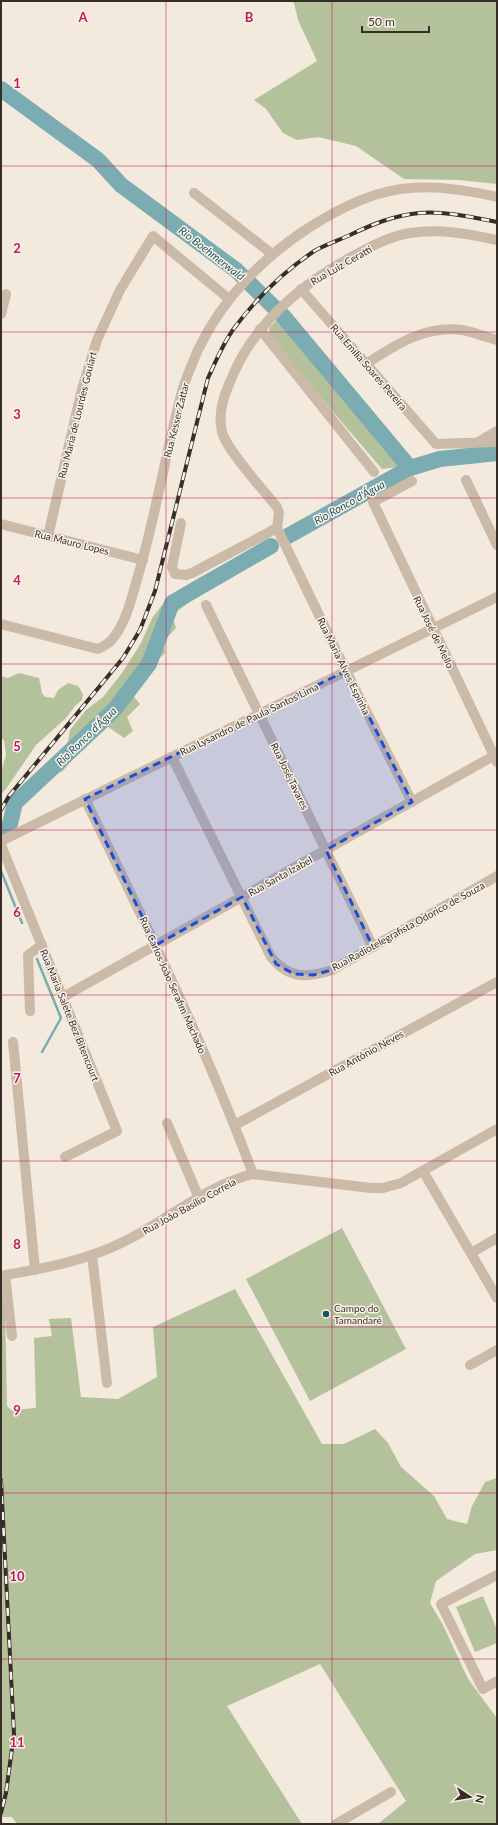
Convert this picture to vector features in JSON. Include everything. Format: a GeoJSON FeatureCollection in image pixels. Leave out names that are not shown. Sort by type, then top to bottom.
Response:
{"type":"FeatureCollection","features":[{"type":"Feature","properties":{"kind":"street","name":"Rua Kesser Zattar"},"geometry":{"type":"LineString","coordinates":[[1,624],[98,649],[105,646],[114,637],[124,620],[143,560],[184,386],[199,348],[229,299],[243,282],[272,254],[305,230],[338,210],[383,191],[400,188],[426,187],[463,190],[497,196]]}},
{"type":"Feature","properties":{"kind":"street"},"geometry":{"type":"LineString","coordinates":[[194,193],[272,254]]}},
{"type":"Feature","properties":{"kind":"street","name":"Rua Luiz Ceratti"},"geometry":{"type":"LineString","coordinates":[[277,528],[279,513],[277,507],[226,443],[220,422],[224,398],[232,375],[260,330],[273,313],[301,289],[347,259],[398,236],[410,233],[440,232],[497,240]]}},
{"type":"Feature","properties":{"kind":"street","name":"Rua Maria de Lourdes Goulart"},"geometry":{"type":"LineString","coordinates":[[48,536],[82,389],[97,340],[120,290],[153,236],[229,299]]}},
{"type":"Feature","properties":{"kind":"street","name":"Rua Emília Soares Pereira"},"geometry":{"type":"LineString","coordinates":[[301,289],[436,444],[476,442]]}},
{"type":"Feature","properties":{"kind":"street"},"geometry":{"type":"LineString","coordinates":[[1,314],[6,294]]}},
{"type":"Feature","properties":{"kind":"street"},"geometry":{"type":"LineString","coordinates":[[260,330],[374,472]]}},
{"type":"Feature","properties":{"kind":"street"},"geometry":{"type":"LineString","coordinates":[[366,364],[405,340],[429,331],[463,330],[497,340]]}},
{"type":"Feature","properties":{"kind":"street"},"geometry":{"type":"LineString","coordinates":[[476,442],[497,431]]}},
{"type":"Feature","properties":{"kind":"street"},"geometry":{"type":"LineString","coordinates":[[476,442],[497,442]]}},
{"type":"Feature","properties":{"kind":"street"},"geometry":{"type":"LineString","coordinates":[[466,480],[497,545]]}},
{"type":"Feature","properties":{"kind":"street","name":"Rua José de Mello"},"geometry":{"type":"LineString","coordinates":[[412,481],[373,502],[496,757]]}},
{"type":"Feature","properties":{"kind":"street"},"geometry":{"type":"LineString","coordinates":[[181,523],[172,567],[175,574],[180,575],[192,573],[277,528]]}},
{"type":"Feature","properties":{"kind":"street","name":"Rua Mauro Lopes"},"geometry":{"type":"LineString","coordinates":[[1,524],[143,560]]}},
{"type":"Feature","properties":{"kind":"street","name":"Rua Maria Alves Espinha"},"geometry":{"type":"LineString","coordinates":[[277,528],[346,671],[412,802]]}},
{"type":"Feature","properties":{"kind":"street","name":"Rua Lysandro de Paula Santos Lima"},"geometry":{"type":"LineString","coordinates":[[1,841],[497,597]]}},
{"type":"Feature","properties":{"kind":"street","name":"Rua José Tavares"},"geometry":{"type":"LineString","coordinates":[[206,605],[373,947]]}},
{"type":"Feature","properties":{"kind":"street"},"geometry":{"type":"LineString","coordinates":[[172,756],[242,897]]}},
{"type":"Feature","properties":{"kind":"street","name":"Rua Santa Izabel"},"geometry":{"type":"LineString","coordinates":[[63,997],[412,802],[496,757]]}},
{"type":"Feature","properties":{"kind":"street","name":"Rua Carlos João Serafim Machado"},"geometry":{"type":"LineString","coordinates":[[85,800],[156,945],[235,1125],[253,1174]]}},
{"type":"Feature","properties":{"kind":"street","name":"Rua Maria Salete Bez Bitencourt"},"geometry":{"type":"LineString","coordinates":[[1,845],[117,1131],[65,1157]]}},
{"type":"Feature","properties":{"kind":"street","name":"Rua Radiotelegrafista Odorico de Souza"},"geometry":{"type":"LineString","coordinates":[[242,897],[271,957],[285,970],[294,974],[313,975],[332,970],[497,876]]}},
{"type":"Feature","properties":{"kind":"street"},"geometry":{"type":"LineString","coordinates":[[30,1010],[28,955],[42,945]]}},
{"type":"Feature","properties":{"kind":"street","name":"Rua Antônio Neves"},"geometry":{"type":"LineString","coordinates":[[235,1125],[497,982]]}},
{"type":"Feature","properties":{"kind":"street"},"geometry":{"type":"LineString","coordinates":[[13,1042],[35,1270]]}},
{"type":"Feature","properties":{"kind":"street"},"geometry":{"type":"LineString","coordinates":[[167,1123],[199,1198]]}},
{"type":"Feature","properties":{"kind":"street","name":"Rua João Basílio Correia"},"geometry":{"type":"LineString","coordinates":[[12,1336],[5,1275],[35,1270],[92,1255],[127,1240],[227,1183],[253,1174],[377,1188],[401,1183],[497,1130]]}},
{"type":"Feature","properties":{"kind":"street"},"geometry":{"type":"LineString","coordinates":[[423,1171],[497,1298]]}},
{"type":"Feature","properties":{"kind":"street"},"geometry":{"type":"LineString","coordinates":[[471,1253],[497,1238]]}},
{"type":"Feature","properties":{"kind":"street"},"geometry":{"type":"LineString","coordinates":[[92,1255],[107,1383]]}},
{"type":"Feature","properties":{"kind":"street"},"geometry":{"type":"LineString","coordinates":[[470,1365],[497,1350]]}},
{"type":"Feature","properties":{"kind":"street"},"geometry":{"type":"LineString","coordinates":[[497,1575],[441,1604],[483,1689],[497,1682]]}},
{"type":"Feature","properties":{"kind":"street"},"geometry":{"type":"LineString","coordinates":[[336,1824],[391,1792]]}},
{"type":"Feature","properties":{"kind":"highlighted area"},"geometry":{"type":"Polygon","coordinates":[[[346,671],[412,802],[326,850],[373,947],[332,970],[313,975],[294,974],[276,964],[242,897],[156,945],[85,799],[346,671]]]}},
{"type":"Feature","properties":{"kind":"green space"},"geometry":{"type":"Polygon","coordinates":[[[291,1],[497,1],[497,184],[459,180],[404,179],[356,146],[318,137],[297,140],[283,133],[266,109],[254,100],[317,61],[298,20],[294,3],[291,1]]]}},
{"type":"Feature","properties":{"kind":"green space"},"geometry":{"type":"Polygon","coordinates":[[[286,311],[291,313],[399,447],[397,467],[382,469],[268,336],[270,327],[286,311]]]}},
{"type":"Feature","properties":{"kind":"green space"},"geometry":{"type":"Polygon","coordinates":[[[264,545],[264,554],[220,580],[172,615],[176,628],[164,641],[165,653],[141,677],[131,693],[140,704],[127,717],[133,731],[124,738],[107,726],[93,734],[90,743],[81,749],[62,772],[56,770],[56,759],[67,747],[70,730],[86,710],[103,697],[122,673],[141,643],[152,618],[169,596],[199,578],[264,545]]]}},
{"type":"Feature","properties":{"kind":"green space"},"geometry":{"type":"Polygon","coordinates":[[[19,673],[39,678],[42,693],[45,697],[54,698],[58,690],[68,683],[78,686],[83,694],[82,700],[75,706],[66,718],[36,745],[1,794],[1,772],[6,755],[4,740],[1,738],[1,676],[8,678],[19,673]]]}},
{"type":"Feature","properties":{"kind":"green space","name":"Campo do Tamandaré"},"geometry":{"type":"Polygon","coordinates":[[[342,1228],[406,1349],[310,1401],[246,1279],[342,1228]]]}},
{"type":"Feature","properties":{"kind":"green space"},"geometry":{"type":"Polygon","coordinates":[[[1,1285],[5,1307],[7,1406],[11,1410],[36,1408],[34,1338],[52,1336],[49,1319],[71,1318],[81,1397],[118,1399],[157,1377],[153,1327],[235,1289],[322,1444],[344,1444],[375,1429],[388,1443],[401,1467],[434,1496],[447,1519],[467,1524],[472,1506],[485,1482],[497,1478],[497,1550],[475,1554],[436,1581],[430,1603],[443,1625],[468,1679],[497,1718],[497,1824],[378,1824],[406,1801],[320,1664],[227,1706],[302,1824],[17,1824],[12,1817],[1,1817],[1,1285]]]}},
{"type":"Feature","properties":{"kind":"green space"},"geometry":{"type":"Polygon","coordinates":[[[483,1596],[497,1630],[497,1643],[475,1652],[456,1607],[483,1596]]]}},
{"type":"Feature","properties":{"kind":"waterway","name":"Rio Boehmerwald"},"geometry":{"type":"LineString","coordinates":[[1,89],[98,160],[121,185],[236,270],[283,316],[410,468]]}},
{"type":"Feature","properties":{"kind":"waterway","name":"Rio Ronco d'Água"},"geometry":{"type":"LineString","coordinates":[[288,536],[410,468],[440,459],[497,453]]}},
{"type":"Feature","properties":{"kind":"waterway","name":"Rio Ronco d'Água"},"geometry":{"type":"LineString","coordinates":[[1,829],[9,828],[15,803],[114,710],[149,664],[172,603],[271,546]]}},
{"type":"Feature","properties":{"kind":"waterway"},"geometry":{"type":"LineString","coordinates":[[1,871],[22,923]]}},
{"type":"Feature","properties":{"kind":"waterway"},"geometry":{"type":"LineString","coordinates":[[37,959],[61,1018],[42,1052]]}},
{"type":"Feature","properties":{"kind":"railway"},"geometry":{"type":"LineString","coordinates":[[1,810],[9,796],[123,658],[140,630],[155,591],[208,378],[227,339],[244,316],[272,285],[293,266],[316,250],[391,218],[419,213],[438,213],[497,222]]}},
{"type":"Feature","properties":{"kind":"railway"},"geometry":{"type":"LineString","coordinates":[[1,1480],[14,1734],[6,1793],[1,1813]]}},
{"type":"Feature","properties":{"kind":"place","name":"Campo do Tamandaré"},"geometry":{"type":"Point","coordinates":[326,1314]}}]}
